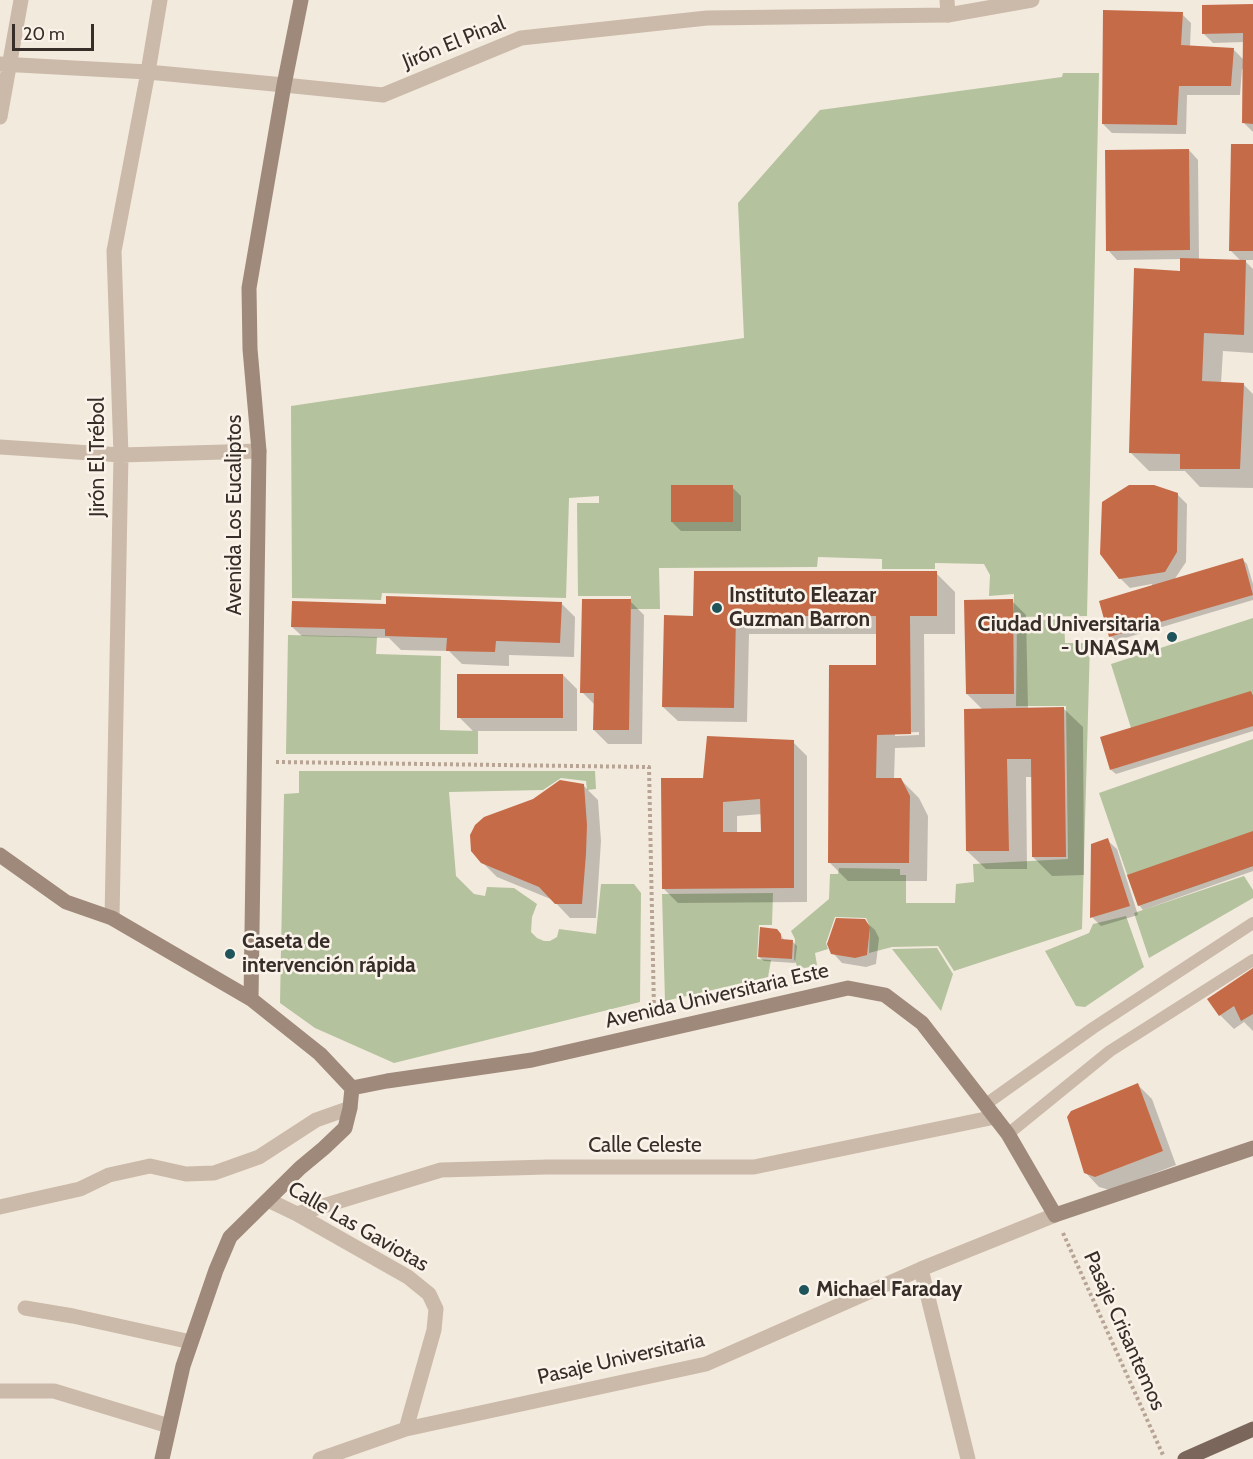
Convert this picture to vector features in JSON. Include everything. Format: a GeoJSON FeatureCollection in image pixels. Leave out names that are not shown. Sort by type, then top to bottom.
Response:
{"type":"FeatureCollection","features":[{"type":"Feature","properties":{"kind":"main road","name":"Avenida Los Eucaliptos"},"geometry":{"type":"LineString","coordinates":[[251,999],[259,451],[250,349],[249,288],[300,0]]}},
{"type":"Feature","properties":{"kind":"main road"},"geometry":{"type":"LineString","coordinates":[[0,855],[66,902],[112,918],[251,999],[320,1054],[352,1088],[345,1128],[300,1168],[230,1237],[216,1270],[183,1366],[162,1459]]}},
{"type":"Feature","properties":{"kind":"main road","name":"Avenida Universitaria Este"},"geometry":{"type":"LineString","coordinates":[[352,1088],[532,1060],[848,988],[885,995],[922,1023],[1008,1134],[1055,1215]]}},
{"type":"Feature","properties":{"kind":"main road"},"geometry":{"type":"LineString","coordinates":[[1055,1215],[1253,1148]]}},
{"type":"Feature","properties":{"kind":"main road"},"geometry":{"type":"LineString","coordinates":[[1185,1459],[1253,1429]]}},
{"type":"Feature","properties":{"kind":"street"},"geometry":{"type":"LineString","coordinates":[[0,117],[4,64],[21,0]]}},
{"type":"Feature","properties":{"kind":"street","name":"Jirón El Trébol"},"geometry":{"type":"LineString","coordinates":[[112,918],[121,455],[114,251],[160,0]]}},
{"type":"Feature","properties":{"kind":"street","name":"Jirón El Pinal"},"geometry":{"type":"LineString","coordinates":[[4,64],[148,72],[383,94],[521,38],[695,19],[947,7],[1032,0]]}},
{"type":"Feature","properties":{"kind":"street"},"geometry":{"type":"LineString","coordinates":[[0,447],[121,455],[259,451]]}},
{"type":"Feature","properties":{"kind":"street"},"geometry":{"type":"LineString","coordinates":[[0,1207],[80,1189],[109,1175],[150,1166],[186,1174],[214,1173],[259,1157],[316,1120],[350,1107]]}},
{"type":"Feature","properties":{"kind":"street","name":"Calle Celeste"},"geometry":{"type":"LineString","coordinates":[[297,1214],[441,1170],[547,1167],[754,1167],[991,1111]]}},
{"type":"Feature","properties":{"kind":"street","name":"Calle Las Gaviotas"},"geometry":{"type":"LineString","coordinates":[[268,1200],[408,1277],[429,1293],[436,1309],[434,1330],[406,1429]]}},
{"type":"Feature","properties":{"kind":"street","name":"Pasaje Universitaria"},"geometry":{"type":"LineString","coordinates":[[320,1459],[406,1429],[706,1364],[921,1269],[1055,1215]]}},
{"type":"Feature","properties":{"kind":"street"},"geometry":{"type":"LineString","coordinates":[[921,1269],[968,1459]]}},
{"type":"Feature","properties":{"kind":"street"},"geometry":{"type":"LineString","coordinates":[[25,1308],[83,1318],[191,1342]]}},
{"type":"Feature","properties":{"kind":"street"},"geometry":{"type":"LineString","coordinates":[[0,1392],[54,1391],[170,1425]]}},
{"type":"Feature","properties":{"kind":"lane"},"geometry":{"type":"LineString","coordinates":[[991,1111],[1094,1028],[1253,923]]}},
{"type":"Feature","properties":{"kind":"lane"},"geometry":{"type":"LineString","coordinates":[[1008,1134],[1110,1051],[1253,960]]}},
{"type":"Feature","properties":{"kind":"path"},"geometry":{"type":"LineString","coordinates":[[280,762],[649,767],[654,1006]]}},
{"type":"Feature","properties":{"kind":"path","name":"Pasaje Crisantemos"},"geometry":{"type":"LineString","coordinates":[[1055,1215],[1165,1459]]}},
{"type":"Feature","properties":{"kind":"green space"},"geometry":{"type":"Polygon","coordinates":[[[1063,73],[1099,73],[1087,616],[1013,617],[1014,594],[989,596],[990,575],[984,564],[935,563],[935,569],[882,569],[882,559],[818,557],[817,567],[659,568],[660,609],[631,609],[631,596],[578,596],[577,503],[599,503],[599,496],[569,498],[566,598],[382,593],[381,600],[292,598],[291,406],[744,338],[738,203],[820,110],[1062,77],[1063,73]]]}},
{"type":"Feature","properties":{"kind":"green space"},"geometry":{"type":"Polygon","coordinates":[[[1253,618],[1253,706],[1136,744],[1111,664],[1253,618]]]}},
{"type":"Feature","properties":{"kind":"green space"},"geometry":{"type":"Polygon","coordinates":[[[1064,619],[1065,643],[1090,643],[1082,929],[954,971],[938,946],[892,947],[869,953],[870,927],[866,918],[835,917],[826,943],[828,949],[815,953],[817,965],[805,968],[797,966],[794,959],[795,939],[791,931],[829,899],[830,874],[838,874],[839,868],[900,869],[900,875],[906,875],[906,903],[955,903],[956,884],[974,882],[973,864],[1068,859],[1066,706],[1016,706],[1017,621],[1064,619]]]}},
{"type":"Feature","properties":{"kind":"green space"},"geometry":{"type":"Polygon","coordinates":[[[288,635],[377,637],[376,654],[441,656],[440,730],[478,731],[478,754],[286,754],[288,635]]]}},
{"type":"Feature","properties":{"kind":"green space"},"geometry":{"type":"Polygon","coordinates":[[[1253,739],[1253,866],[1138,906],[1099,793],[1253,739]]]}},
{"type":"Feature","properties":{"kind":"green space"},"geometry":{"type":"Polygon","coordinates":[[[299,771],[595,771],[596,789],[587,790],[586,781],[561,778],[543,790],[449,792],[456,876],[474,894],[485,896],[487,887],[514,888],[537,904],[532,917],[531,932],[544,941],[557,937],[559,929],[596,934],[601,884],[634,884],[641,893],[640,1002],[394,1063],[315,1028],[280,1003],[284,794],[299,793],[299,771]]]}},
{"type":"Feature","properties":{"kind":"green space"},"geometry":{"type":"Polygon","coordinates":[[[1244,876],[1253,890],[1253,898],[1149,958],[1134,913],[1244,876]]]}},
{"type":"Feature","properties":{"kind":"green space"},"geometry":{"type":"Polygon","coordinates":[[[773,893],[772,925],[759,925],[757,959],[771,960],[768,977],[665,1001],[662,894],[773,893]]]}},
{"type":"Feature","properties":{"kind":"green space"},"geometry":{"type":"Polygon","coordinates":[[[1126,916],[1144,967],[1085,1007],[1076,1006],[1045,951],[1089,933],[1093,924],[1126,916]]]}},
{"type":"Feature","properties":{"kind":"green space"},"geometry":{"type":"Polygon","coordinates":[[[937,948],[953,974],[941,1011],[892,949],[937,948]]]}},
{"type":"Feature","properties":{"kind":"building"},"geometry":{"type":"Polygon","coordinates":[[[1253,4],[1253,124],[1242,123],[1243,33],[1202,34],[1202,5],[1253,4]]]}},
{"type":"Feature","properties":{"kind":"building"},"geometry":{"type":"Polygon","coordinates":[[[1103,10],[1183,12],[1181,45],[1234,48],[1231,86],[1179,86],[1177,125],[1102,124],[1103,10]]]}},
{"type":"Feature","properties":{"kind":"building"},"geometry":{"type":"Polygon","coordinates":[[[1231,144],[1253,144],[1253,251],[1229,251],[1231,144]]]}},
{"type":"Feature","properties":{"kind":"building"},"geometry":{"type":"Polygon","coordinates":[[[1189,149],[1190,250],[1106,251],[1105,150],[1189,149]]]}},
{"type":"Feature","properties":{"kind":"building"},"geometry":{"type":"Polygon","coordinates":[[[1180,258],[1246,260],[1244,335],[1204,333],[1202,381],[1244,383],[1240,469],[1180,469],[1180,454],[1129,453],[1134,268],[1180,271],[1180,258]]]}},
{"type":"Feature","properties":{"kind":"building"},"geometry":{"type":"Polygon","coordinates":[[[671,485],[733,485],[733,522],[671,522],[671,485]]]}},
{"type":"Feature","properties":{"kind":"building"},"geometry":{"type":"Polygon","coordinates":[[[1129,485],[1154,485],[1178,493],[1177,552],[1165,572],[1119,579],[1100,554],[1102,502],[1129,485]]]}},
{"type":"Feature","properties":{"kind":"building"},"geometry":{"type":"Polygon","coordinates":[[[1243,558],[1253,595],[1109,637],[1099,601],[1243,558]]]}},
{"type":"Feature","properties":{"kind":"building"},"geometry":{"type":"Polygon","coordinates":[[[694,571],[937,571],[937,616],[910,616],[911,734],[877,735],[876,778],[901,778],[910,796],[909,863],[828,863],[829,665],[876,665],[876,616],[726,616],[736,617],[734,708],[662,707],[664,615],[693,616],[694,571]]]}},
{"type":"Feature","properties":{"kind":"building"},"geometry":{"type":"Polygon","coordinates":[[[386,596],[562,602],[560,643],[496,641],[495,652],[446,651],[447,638],[385,636],[385,629],[291,627],[292,601],[386,604],[386,596]]]}},
{"type":"Feature","properties":{"kind":"building"},"geometry":{"type":"Polygon","coordinates":[[[582,599],[631,599],[629,730],[593,730],[594,693],[580,693],[582,599]]]}},
{"type":"Feature","properties":{"kind":"building"},"geometry":{"type":"Polygon","coordinates":[[[1013,599],[1014,694],[966,694],[964,600],[1013,599]]]}},
{"type":"Feature","properties":{"kind":"building"},"geometry":{"type":"Polygon","coordinates":[[[457,674],[563,674],[563,718],[457,718],[457,674]]]}},
{"type":"Feature","properties":{"kind":"building"},"geometry":{"type":"Polygon","coordinates":[[[1251,691],[1253,726],[1110,770],[1100,737],[1251,691]]]}},
{"type":"Feature","properties":{"kind":"building"},"geometry":{"type":"Polygon","coordinates":[[[1064,707],[1066,857],[1032,857],[1031,759],[1007,759],[1009,851],[966,851],[964,709],[1064,707]]]}},
{"type":"Feature","properties":{"kind":"building"},"geometry":{"type":"Polygon","coordinates":[[[707,736],[794,740],[794,888],[662,889],[661,778],[703,778],[707,736]],[[760,799],[723,802],[723,832],[761,832],[760,799]]]}},
{"type":"Feature","properties":{"kind":"building"},"geometry":{"type":"Polygon","coordinates":[[[560,780],[584,784],[587,825],[582,904],[555,904],[539,887],[481,863],[471,851],[470,835],[475,825],[484,817],[533,799],[560,780]]]}},
{"type":"Feature","properties":{"kind":"building"},"geometry":{"type":"Polygon","coordinates":[[[1253,831],[1253,866],[1138,906],[1127,875],[1253,831]]]}},
{"type":"Feature","properties":{"kind":"building"},"geometry":{"type":"Polygon","coordinates":[[[1108,838],[1130,906],[1090,918],[1091,844],[1108,838]]]}},
{"type":"Feature","properties":{"kind":"building"},"geometry":{"type":"Polygon","coordinates":[[[836,918],[865,919],[870,927],[867,955],[855,958],[831,954],[827,944],[836,918]]]}},
{"type":"Feature","properties":{"kind":"building"},"geometry":{"type":"Polygon","coordinates":[[[760,927],[777,929],[781,934],[781,939],[793,940],[792,959],[758,957],[760,927]]]}},
{"type":"Feature","properties":{"kind":"building"},"geometry":{"type":"Polygon","coordinates":[[[1253,968],[1253,1014],[1241,1021],[1234,1006],[1219,1016],[1207,999],[1253,968]]]}},
{"type":"Feature","properties":{"kind":"building"},"geometry":{"type":"Polygon","coordinates":[[[1138,1083],[1163,1151],[1095,1177],[1084,1173],[1067,1117],[1071,1111],[1138,1083]]]}},
{"type":"Feature","properties":{"kind":"place","name":"Instituto Eleazar Guzman Barron"},"geometry":{"type":"Point","coordinates":[717,608]}},
{"type":"Feature","properties":{"kind":"place","name":"Ciudad Universitaria - UNASAM"},"geometry":{"type":"Point","coordinates":[1172,637]}},
{"type":"Feature","properties":{"kind":"place","name":"Caseta de intervención rápida"},"geometry":{"type":"Point","coordinates":[230,954]}},
{"type":"Feature","properties":{"kind":"place","name":"Michael Faraday"},"geometry":{"type":"Point","coordinates":[804,1290]}}]}
